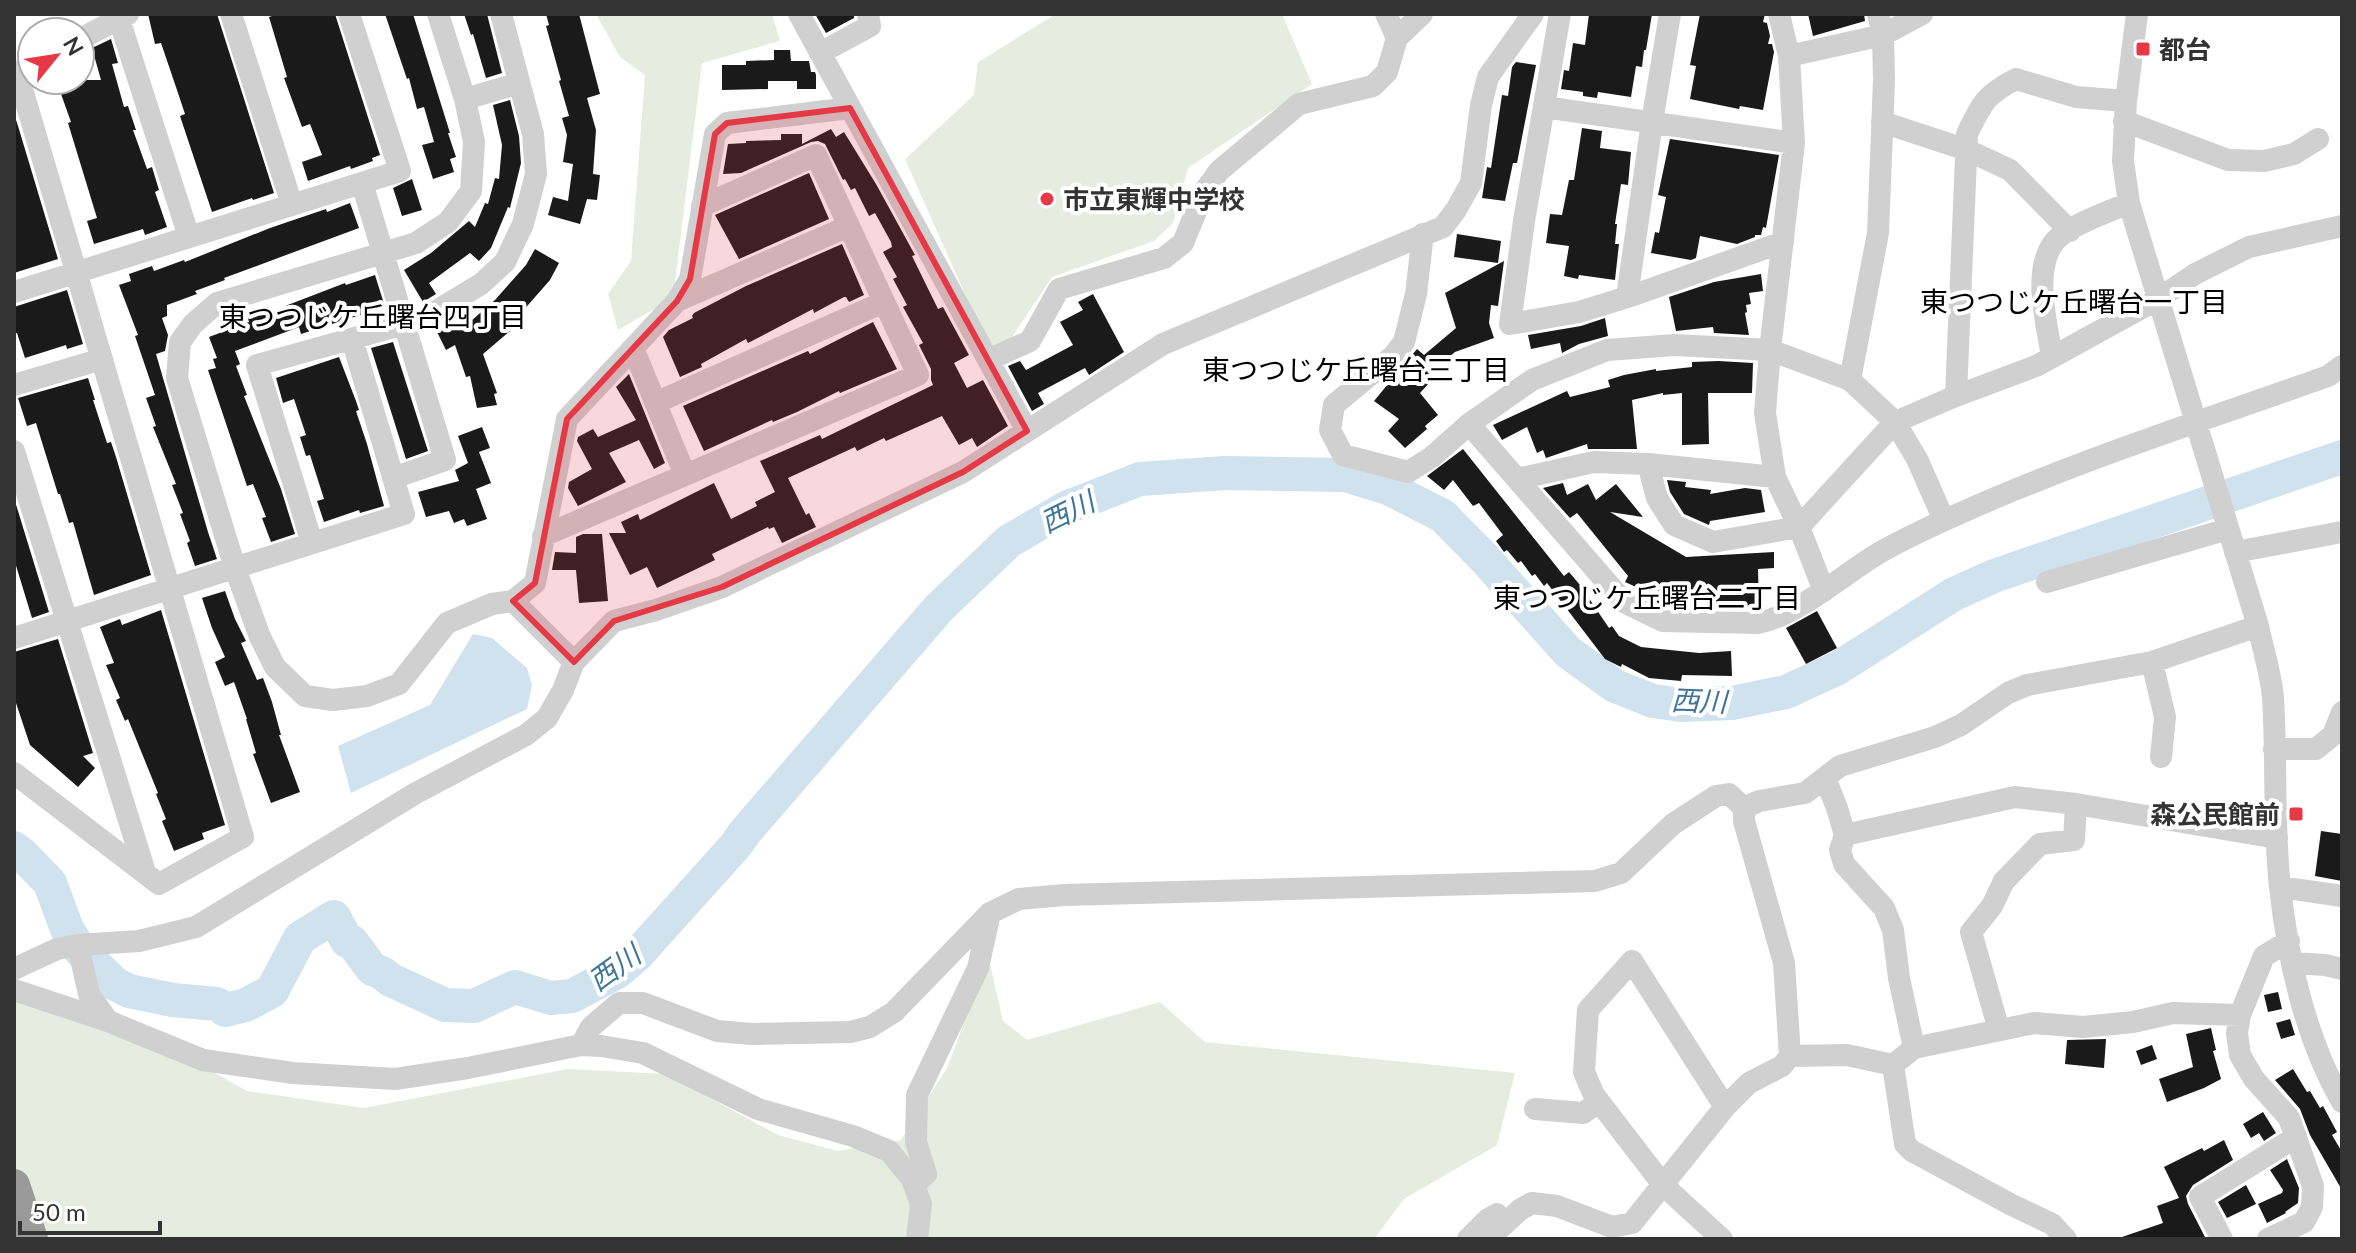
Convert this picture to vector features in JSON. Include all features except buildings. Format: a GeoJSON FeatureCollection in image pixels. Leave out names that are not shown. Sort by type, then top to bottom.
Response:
{"type":"FeatureCollection","features":[{"type":"Feature","properties":{"kind":"highway"},"geometry":{"type":"LineString","coordinates":[[15,1188],[32,1239]]}},
{"type":"Feature","properties":{"kind":"street"},"geometry":{"type":"LineString","coordinates":[[231,14],[292,205]]}},
{"type":"Feature","properties":{"kind":"street"},"geometry":{"type":"LineString","coordinates":[[14,292],[400,171],[349,14]]}},
{"type":"Feature","properties":{"kind":"street"},"geometry":{"type":"LineString","coordinates":[[438,14],[465,99],[474,142],[471,191],[448,222],[416,243],[217,303],[193,324],[180,342],[177,378],[235,568],[260,637],[275,667],[305,696],[333,700],[367,696],[399,684],[447,623],[492,604],[513,601],[535,583],[567,419],[677,301],[690,279],[715,134],[727,123],[850,108]]}},
{"type":"Feature","properties":{"kind":"street"},"geometry":{"type":"LineString","coordinates":[[312,543],[257,365],[423,319],[481,284],[505,262],[523,224],[536,174],[533,134],[501,14]]}},
{"type":"Feature","properties":{"kind":"street"},"geometry":{"type":"LineString","coordinates":[[799,14],[1027,431]]}},
{"type":"Feature","properties":{"kind":"street"},"geometry":{"type":"LineString","coordinates":[[820,53],[870,26],[868,14]]}},
{"type":"Feature","properties":{"kind":"street"},"geometry":{"type":"LineString","coordinates":[[1386,14],[1397,38]]}},
{"type":"Feature","properties":{"kind":"street"},"geometry":{"type":"LineString","coordinates":[[988,360],[1030,341],[1059,289],[1164,258],[1183,243],[1204,192],[1219,171],[1299,104],[1373,86],[1387,72],[1397,38],[1422,14]]}},
{"type":"Feature","properties":{"kind":"street"},"geometry":{"type":"LineString","coordinates":[[14,969],[57,949],[139,941],[196,927],[416,793],[526,735],[547,718],[574,662],[614,621],[722,587],[963,472],[1163,344],[1443,227],[1471,183],[1481,105],[1488,77],[1533,14]]}},
{"type":"Feature","properties":{"kind":"street"},"geometry":{"type":"LineString","coordinates":[[1560,14],[1524,221],[1510,324],[1579,312],[1710,270],[1783,242]]}},
{"type":"Feature","properties":{"kind":"street"},"geometry":{"type":"LineString","coordinates":[[1627,297],[1670,14]]}},
{"type":"Feature","properties":{"kind":"street"},"geometry":{"type":"LineString","coordinates":[[1779,14],[1789,56],[1794,143],[1765,413],[1775,477],[1824,591]]}},
{"type":"Feature","properties":{"kind":"street"},"geometry":{"type":"LineString","coordinates":[[1789,56],[1880,24],[1922,14]]}},
{"type":"Feature","properties":{"kind":"street"},"geometry":{"type":"LineString","coordinates":[[2137,14],[2125,111],[2123,161],[2129,203],[2258,626],[2273,694],[2280,887],[2291,952],[2314,1045],[2328,1079],[2342,1102]]}},
{"type":"Feature","properties":{"kind":"street"},"geometry":{"type":"LineString","coordinates":[[96,30],[123,16],[189,237]]}},
{"type":"Feature","properties":{"kind":"street"},"geometry":{"type":"LineString","coordinates":[[1850,380],[1878,233],[1884,80],[1880,24]]}},
{"type":"Feature","properties":{"kind":"street"},"geometry":{"type":"LineString","coordinates":[[1956,396],[1967,134],[1983,103],[1995,90],[2016,79],[2125,111],[2228,160],[2264,161],[2294,154],[2318,139]]}},
{"type":"Feature","properties":{"kind":"street"},"geometry":{"type":"LineString","coordinates":[[465,99],[519,83]]}},
{"type":"Feature","properties":{"kind":"street"},"geometry":{"type":"LineString","coordinates":[[14,773],[159,884],[243,837],[76,273],[28,96]]}},
{"type":"Feature","properties":{"kind":"street"},"geometry":{"type":"LineString","coordinates":[[1544,107],[1794,143]]}},
{"type":"Feature","properties":{"kind":"street"},"geometry":{"type":"LineString","coordinates":[[1882,122],[1967,150],[2010,170],[2070,231]]}},
{"type":"Feature","properties":{"kind":"street"},"geometry":{"type":"LineString","coordinates":[[543,536],[918,375],[816,155],[702,206]]}},
{"type":"Feature","properties":{"kind":"street"},"geometry":{"type":"LineString","coordinates":[[362,183],[445,460],[393,478]]}},
{"type":"Feature","properties":{"kind":"street"},"geometry":{"type":"LineString","coordinates":[[2052,357],[2044,308],[2042,269],[2052,243],[2081,223],[2129,203]]}},
{"type":"Feature","properties":{"kind":"street"},"geometry":{"type":"LineString","coordinates":[[677,301],[849,226]]}},
{"type":"Feature","properties":{"kind":"street"},"geometry":{"type":"LineString","coordinates":[[1648,464],[1657,498],[1674,525],[1713,542],[1799,527],[1895,422],[2036,366],[2158,299],[2195,274],[2249,247],[2342,226]]}},
{"type":"Feature","properties":{"kind":"street"},"geometry":{"type":"LineString","coordinates":[[1423,234],[1416,294],[1404,342],[1393,356],[1334,405],[1330,430],[1343,455],[1408,472],[1532,380],[1607,350],[1675,345],[1770,350],[1850,380],[1895,422],[1917,459],[1944,520]]}},
{"type":"Feature","properties":{"kind":"street"},"geometry":{"type":"LineString","coordinates":[[655,403],[884,302]]}},
{"type":"Feature","properties":{"kind":"street"},"geometry":{"type":"LineString","coordinates":[[14,638],[404,514],[352,339]]}},
{"type":"Feature","properties":{"kind":"street"},"geometry":{"type":"LineString","coordinates":[[633,348],[685,475]]}},
{"type":"Feature","properties":{"kind":"street"},"geometry":{"type":"LineString","coordinates":[[14,385],[102,359]]}},
{"type":"Feature","properties":{"kind":"street"},"geometry":{"type":"LineString","coordinates":[[1469,424],[1624,602],[1663,621],[1758,623],[1772,620],[1824,591],[1879,553],[1944,520],[2056,472],[2328,376],[2342,366]]}},
{"type":"Feature","properties":{"kind":"street"},"geometry":{"type":"LineString","coordinates":[[14,451],[145,872]]}},
{"type":"Feature","properties":{"kind":"street"},"geometry":{"type":"LineString","coordinates":[[1517,479],[1594,462],[1648,464],[1775,477]]}},
{"type":"Feature","properties":{"kind":"street"},"geometry":{"type":"LineString","coordinates":[[2047,582],[2228,529]]}},
{"type":"Feature","properties":{"kind":"street"},"geometry":{"type":"LineString","coordinates":[[2235,552],[2342,532]]}},
{"type":"Feature","properties":{"kind":"street"},"geometry":{"type":"LineString","coordinates":[[513,601],[574,662]]}},
{"type":"Feature","properties":{"kind":"street"},"geometry":{"type":"LineString","coordinates":[[1744,808],[1759,801],[1805,793],[1840,766],[1935,737],[2027,685],[2152,662],[2258,626]]}},
{"type":"Feature","properties":{"kind":"street"},"geometry":{"type":"LineString","coordinates":[[2152,662],[2165,717],[2161,757]]}},
{"type":"Feature","properties":{"kind":"street"},"geometry":{"type":"LineString","coordinates":[[2274,749],[2316,749],[2333,735],[2342,712]]}},
{"type":"Feature","properties":{"kind":"street"},"geometry":{"type":"LineString","coordinates":[[1825,778],[1845,835],[1840,850],[1844,864],[1884,908],[1893,930],[1899,978],[1914,1048]]}},
{"type":"Feature","properties":{"kind":"street"},"geometry":{"type":"LineString","coordinates":[[581,1045],[591,1027],[619,1003],[643,1003],[717,1031],[752,1034],[850,1032],[870,1027],[894,1012],[990,913],[1019,899],[1064,895],[1595,881],[1621,873],[1673,824],[1716,796],[1729,794],[1744,808],[1744,821],[1784,963],[1790,1056],[1782,1066],[1749,1083],[1725,1107],[1632,1223],[1612,1227],[1557,1206],[1532,1203],[1488,1239]]}},
{"type":"Feature","properties":{"kind":"street"},"geometry":{"type":"LineString","coordinates":[[1845,835],[2015,797],[2076,804],[2277,838]]}},
{"type":"Feature","properties":{"kind":"street"},"geometry":{"type":"LineString","coordinates":[[1999,1030],[1971,932],[1992,906],[2004,881],[2040,844],[2074,840],[2076,804]]}},
{"type":"Feature","properties":{"kind":"street"},"geometry":{"type":"LineString","coordinates":[[2280,887],[2342,896]]}},
{"type":"Feature","properties":{"kind":"street"},"geometry":{"type":"LineString","coordinates":[[914,1185],[926,1174],[916,1142],[917,1095],[978,968],[990,913]]}},
{"type":"Feature","properties":{"kind":"street"},"geometry":{"type":"LineString","coordinates":[[78,945],[89,994],[108,1021]]}},
{"type":"Feature","properties":{"kind":"street"},"geometry":{"type":"LineString","coordinates":[[2268,1239],[2307,1230],[2313,1186],[2289,1118],[2254,1079],[2240,1055],[2237,1033],[2240,1015],[2264,956],[2291,952],[2342,969]]}},
{"type":"Feature","properties":{"kind":"street"},"geometry":{"type":"LineString","coordinates":[[1722,1239],[1664,1186],[1594,1095],[1584,1072],[1588,1010],[1632,961],[1725,1107]]}},
{"type":"Feature","properties":{"kind":"street"},"geometry":{"type":"LineString","coordinates":[[14,990],[108,1021],[203,1060],[293,1073],[395,1079],[581,1045],[643,1053],[758,1109],[853,1136],[889,1151],[912,1179],[921,1204],[917,1239]]}},
{"type":"Feature","properties":{"kind":"street"},"geometry":{"type":"LineString","coordinates":[[1893,1065],[1914,1048],[2034,1023],[2083,1027],[2133,1022],[2173,1013],[2240,1015]]}},
{"type":"Feature","properties":{"kind":"street"},"geometry":{"type":"LineString","coordinates":[[1790,1056],[1847,1055],[1893,1065]]}},
{"type":"Feature","properties":{"kind":"street"},"geometry":{"type":"LineString","coordinates":[[1893,1065],[1905,1144],[1937,1165],[2052,1224],[2066,1239]]}},
{"type":"Feature","properties":{"kind":"street"},"geometry":{"type":"LineString","coordinates":[[1535,1109],[1583,1113],[1599,1102]]}},
{"type":"Feature","properties":{"kind":"street"},"geometry":{"type":"LineString","coordinates":[[2222,1239],[2200,1197],[2296,1137]]}},
{"type":"Feature","properties":{"kind":"street"},"geometry":{"type":"LineString","coordinates":[[1468,1239],[1488,1219],[1504,1210],[1521,1209]]}},
{"type":"Feature","properties":{"kind":"highlighted area"},"geometry":{"type":"Polygon","coordinates":[[[850,108],[1027,431],[963,472],[722,587],[614,621],[574,662],[513,601],[535,583],[567,419],[677,301],[690,279],[715,134],[727,123],[850,108]]]}},
{"type":"Feature","properties":{"kind":"shaded area"},"geometry":{"type":"Polygon","coordinates":[[[596,14],[772,14],[780,41],[702,63],[673,298],[618,330],[608,294],[631,261],[645,75],[620,57],[596,14]]]}},
{"type":"Feature","properties":{"kind":"shaded area","name":"市立東輝中学校"},"geometry":{"type":"Polygon","coordinates":[[[1056,14],[1282,14],[1312,84],[1188,168],[1173,223],[1154,241],[1052,277],[1008,343],[991,347],[905,159],[974,95],[978,62],[1056,14]]]}},
{"type":"Feature","properties":{"kind":"shaded area"},"geometry":{"type":"Polygon","coordinates":[[[986,946],[1003,1021],[1027,1040],[1160,1002],[1205,1042],[1515,1073],[1497,1145],[1404,1199],[1374,1239],[14,1239],[14,1001],[181,1054],[247,1091],[364,1108],[568,1069],[666,1074],[778,1135],[838,1151],[901,1140],[947,1068],[969,1010],[986,946]]]}},
{"type":"Feature","properties":{"kind":"water"},"geometry":{"type":"Polygon","coordinates":[[[473,634],[492,638],[527,668],[532,685],[527,709],[351,793],[338,746],[430,705],[473,634]]]}},
{"type":"Feature","properties":{"kind":"waterway","name":"西川"},"geometry":{"type":"LineString","coordinates":[[14,848],[50,883],[67,929],[81,951],[115,984],[129,991],[173,1000],[217,1004],[225,1010],[246,1005],[272,991],[300,938],[334,917],[347,941],[352,942],[372,969],[445,1005],[474,1006],[515,987],[551,998],[572,996],[617,972],[637,955],[736,845],[939,608],[1009,541],[1068,507],[1140,479],[1225,473],[1345,475],[1388,488],[1443,516],[1568,652],[1615,686],[1653,701],[1681,705],[1732,703],[1786,692],[1838,668],[1954,594],[1994,576],[2342,457]]}},
{"type":"Feature","properties":{"kind":"place","name":"都台"},"geometry":{"type":"Point","coordinates":[2143,49]}},
{"type":"Feature","properties":{"kind":"place","name":"市立東輝中学校"},"geometry":{"type":"Point","coordinates":[1047,199]}},
{"type":"Feature","properties":{"kind":"place","name":"森公民館前"},"geometry":{"type":"Point","coordinates":[2296,814]}},
{"type":"Feature","properties":{"kind":"district","name":"東つつじケ丘曙台一丁目"},"geometry":{"type":"Point","coordinates":[2074,301]}},
{"type":"Feature","properties":{"kind":"district","name":"東つつじケ丘曙台四丁目"},"geometry":{"type":"Point","coordinates":[373,316]}},
{"type":"Feature","properties":{"kind":"district","name":"東つつじケ丘曙台三丁目"},"geometry":{"type":"Point","coordinates":[1356,369]}},
{"type":"Feature","properties":{"kind":"district","name":"東つつじケ丘曙台二丁目"},"geometry":{"type":"Point","coordinates":[1647,597]}}]}
